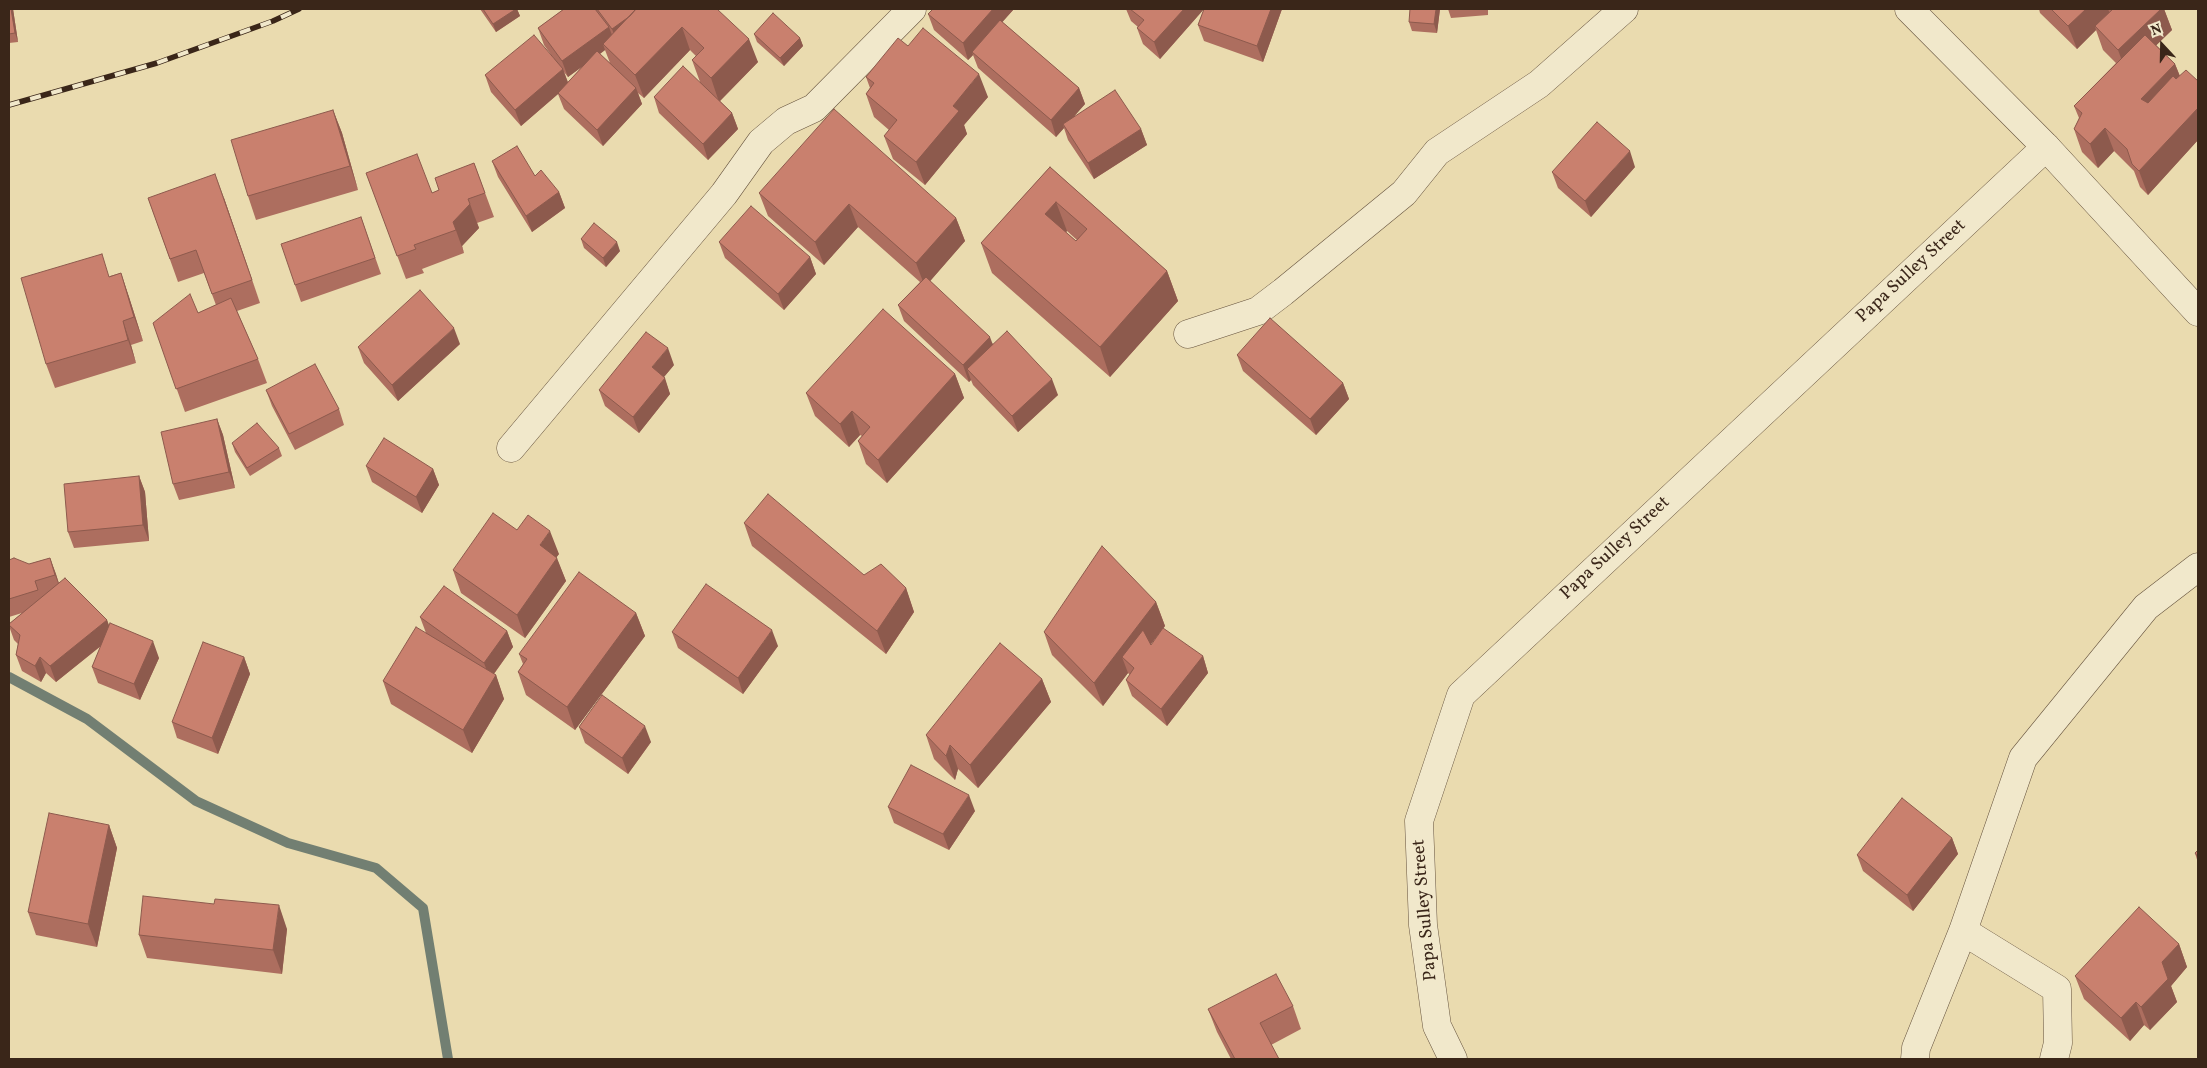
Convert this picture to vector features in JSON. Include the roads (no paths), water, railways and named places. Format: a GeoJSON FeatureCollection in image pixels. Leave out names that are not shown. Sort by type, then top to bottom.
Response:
{"type":"FeatureCollection","features":[{"type":"Feature","properties":{"kind":"street"},"geometry":{"type":"LineString","coordinates":[[511,448],[718,201],[761,142],[786,121],[814,108],[912,9]]}},
{"type":"Feature","properties":{"kind":"street"},"geometry":{"type":"LineString","coordinates":[[1188,334],[1258,311],[1284,292],[1404,193],[1437,152],[1539,84],[1624,9]]}},
{"type":"Feature","properties":{"kind":"street"},"geometry":{"type":"LineString","coordinates":[[1909,9],[2046,147],[2198,312]]}},
{"type":"Feature","properties":{"kind":"street","name":"Papa Sulley Street"},"geometry":{"type":"LineString","coordinates":[[1453,1059],[1437,1026],[1423,926],[1419,821],[1461,695],[2046,147]]}},
{"type":"Feature","properties":{"kind":"street"},"geometry":{"type":"LineString","coordinates":[[1915,1059],[1916,1048],[1963,931],[2023,758],[2146,607],[2198,567]]}},
{"type":"Feature","properties":{"kind":"street"},"geometry":{"type":"LineString","coordinates":[[1963,931],[2057,989],[2058,1043],[2054,1059]]}},
{"type":"Feature","properties":{"kind":"waterway"},"geometry":{"type":"LineString","coordinates":[[9,677],[87,719],[196,801],[288,843],[376,868],[423,908],[448,1059]]}},
{"type":"Feature","properties":{"kind":"railway"},"geometry":{"type":"LineString","coordinates":[[9,105],[157,63],[273,21],[299,9]]}}]}
